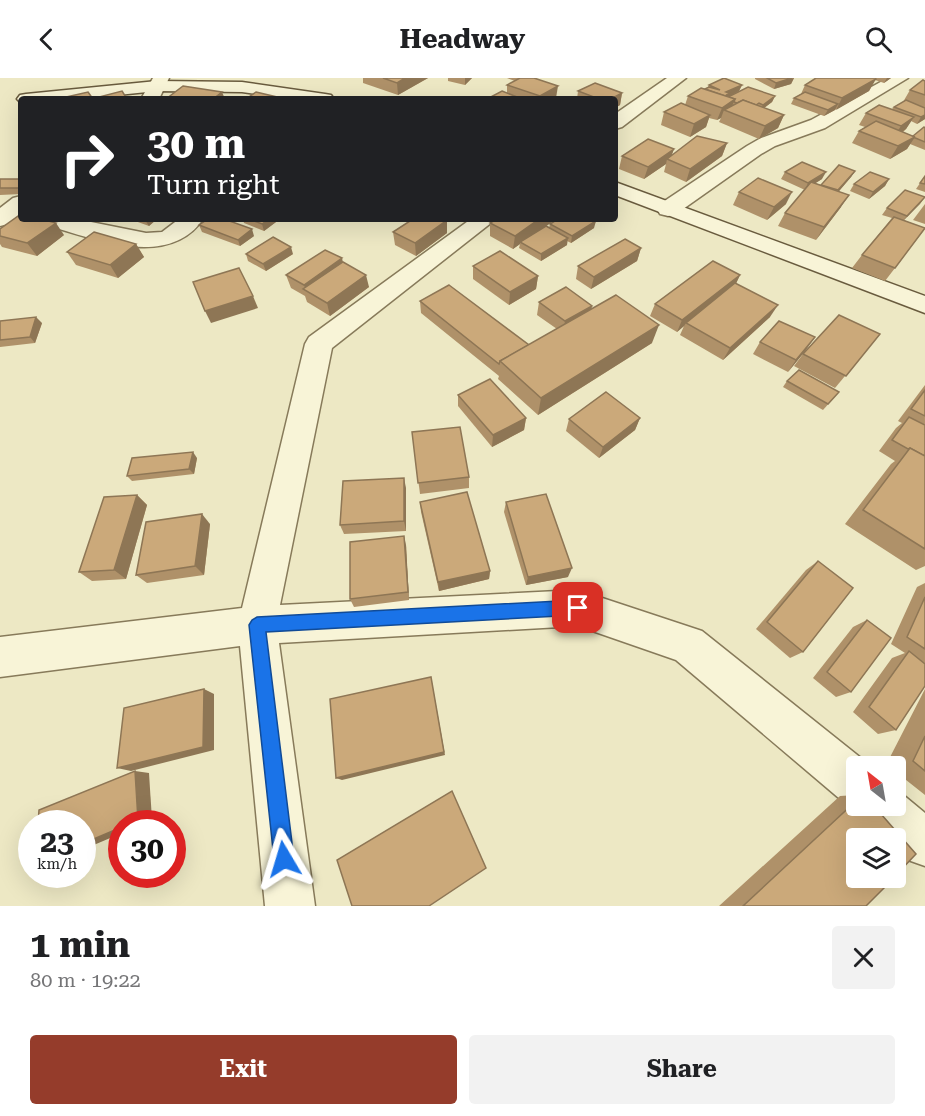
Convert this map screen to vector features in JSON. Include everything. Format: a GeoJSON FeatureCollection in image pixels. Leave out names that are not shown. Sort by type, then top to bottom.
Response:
{"type":"FeatureCollection","features":[{"type":"Feature","properties":{"kind":"street"},"geometry":{"type":"LineString","coordinates":[[668,209],[768,142],[818,124],[900,78]]}},
{"type":"Feature","properties":{"kind":"street"},"geometry":{"type":"LineString","coordinates":[[618,121],[668,80]]}},
{"type":"Feature","properties":{"kind":"street"},"geometry":{"type":"LineString","coordinates":[[56,96],[159,85],[242,87],[304,96]]}},
{"type":"Feature","properties":{"kind":"street"},"geometry":{"type":"LineString","coordinates":[[618,189],[925,305]]}},
{"type":"Feature","properties":{"kind":"street"},"geometry":{"type":"LineString","coordinates":[[63,222],[138,239],[169,238],[188,222]]}},
{"type":"Feature","properties":{"kind":"street"},"geometry":{"type":"LineString","coordinates":[[290,906],[257,625],[319,344],[471,222]]}},
{"type":"Feature","properties":{"kind":"street"},"geometry":{"type":"LineString","coordinates":[[0,657],[257,625],[578,608],[688,645],[846,775]]}},
{"type":"Feature","properties":{"kind":"street"},"geometry":{"type":"LineString","coordinates":[[894,816],[925,843]]}},
{"type":"Feature","properties":{"kind":"building"},"geometry":{"type":"Polygon","coordinates":[[[383,78],[405,78],[397,83],[383,78]]]}},
{"type":"Feature","properties":{"kind":"building"},"geometry":{"type":"Polygon","coordinates":[[[520,78],[534,78],[558,86],[540,96],[507,85],[520,78]]]}},
{"type":"Feature","properties":{"kind":"building"},"geometry":{"type":"Polygon","coordinates":[[[724,78],[742,85],[726,92],[729,93],[725,96],[705,89],[709,87],[720,90],[709,85],[724,78]]]}},
{"type":"Feature","properties":{"kind":"building"},"geometry":{"type":"Polygon","coordinates":[[[767,78],[792,78],[776,83],[767,78]]]}},
{"type":"Feature","properties":{"kind":"building"},"geometry":{"type":"Polygon","coordinates":[[[816,78],[876,79],[842,98],[805,85],[816,78]]]}},
{"type":"Feature","properties":{"kind":"building"},"geometry":{"type":"Polygon","coordinates":[[[923,80],[925,81],[925,95],[910,90],[923,80]]]}},
{"type":"Feature","properties":{"kind":"building"},"geometry":{"type":"Polygon","coordinates":[[[595,83],[622,93],[616,96],[591,96],[578,91],[595,83]]]}},
{"type":"Feature","properties":{"kind":"building"},"geometry":{"type":"Polygon","coordinates":[[[183,86],[222,92],[217,96],[170,96],[183,86]]]}},
{"type":"Feature","properties":{"kind":"building"},"geometry":{"type":"Polygon","coordinates":[[[748,87],[775,96],[763,105],[743,100],[737,103],[734,102],[735,99],[728,97],[748,87]]]}},
{"type":"Feature","properties":{"kind":"building"},"geometry":{"type":"Polygon","coordinates":[[[701,88],[735,99],[722,108],[688,96],[701,88]]]}},
{"type":"Feature","properties":{"kind":"building"},"geometry":{"type":"Polygon","coordinates":[[[122,91],[125,96],[103,96],[122,91]]]}},
{"type":"Feature","properties":{"kind":"building"},"geometry":{"type":"Polygon","coordinates":[[[502,91],[514,96],[493,96],[502,91]]]}},
{"type":"Feature","properties":{"kind":"building"},"geometry":{"type":"Polygon","coordinates":[[[88,92],[91,96],[71,96],[88,92]]]}},
{"type":"Feature","properties":{"kind":"building"},"geometry":{"type":"Polygon","coordinates":[[[256,92],[273,96],[250,96],[256,92]]]}},
{"type":"Feature","properties":{"kind":"building"},"geometry":{"type":"Polygon","coordinates":[[[805,92],[838,104],[828,110],[794,98],[805,92]]]}},
{"type":"Feature","properties":{"kind":"building"},"geometry":{"type":"Polygon","coordinates":[[[743,100],[784,115],[765,126],[724,110],[743,100]]]}},
{"type":"Feature","properties":{"kind":"building"},"geometry":{"type":"Polygon","coordinates":[[[906,100],[925,108],[925,115],[921,117],[894,107],[906,100]]]}},
{"type":"Feature","properties":{"kind":"building"},"geometry":{"type":"Polygon","coordinates":[[[681,103],[710,115],[694,124],[664,112],[681,103]]]}},
{"type":"Feature","properties":{"kind":"building"},"geometry":{"type":"Polygon","coordinates":[[[879,105],[914,117],[901,126],[866,113],[879,105]]]}},
{"type":"Feature","properties":{"kind":"building"},"geometry":{"type":"Polygon","coordinates":[[[876,121],[915,137],[898,146],[859,131],[876,121]]]}},
{"type":"Feature","properties":{"kind":"building"},"geometry":{"type":"Polygon","coordinates":[[[925,128],[925,142],[913,137],[925,128]]]}},
{"type":"Feature","properties":{"kind":"building"},"geometry":{"type":"Polygon","coordinates":[[[697,136],[727,143],[690,169],[667,159],[697,136]]]}},
{"type":"Feature","properties":{"kind":"building"},"geometry":{"type":"Polygon","coordinates":[[[648,139],[674,149],[648,167],[622,156],[648,139]]]}},
{"type":"Feature","properties":{"kind":"building"},"geometry":{"type":"Polygon","coordinates":[[[802,162],[826,172],[808,183],[785,172],[802,162]]]}},
{"type":"Feature","properties":{"kind":"building"},"geometry":{"type":"Polygon","coordinates":[[[839,165],[855,171],[838,190],[821,185],[839,165]]]}},
{"type":"Feature","properties":{"kind":"building"},"geometry":{"type":"Polygon","coordinates":[[[870,172],[889,179],[873,192],[854,184],[870,172]]]}},
{"type":"Feature","properties":{"kind":"building"},"geometry":{"type":"Polygon","coordinates":[[[758,178],[792,192],[774,207],[739,192],[758,178]]]}},
{"type":"Feature","properties":{"kind":"building"},"geometry":{"type":"Polygon","coordinates":[[[0,179],[18,179],[18,188],[0,188],[0,179]]]}},
{"type":"Feature","properties":{"kind":"building"},"geometry":{"type":"Polygon","coordinates":[[[811,182],[849,195],[824,227],[785,213],[811,182]]]}},
{"type":"Feature","properties":{"kind":"building"},"geometry":{"type":"Polygon","coordinates":[[[905,190],[925,197],[907,216],[887,208],[905,190]]]}},
{"type":"Feature","properties":{"kind":"building"},"geometry":{"type":"Polygon","coordinates":[[[18,216],[18,222],[56,223],[27,243],[0,236],[0,229],[18,216]]]}},
{"type":"Feature","properties":{"kind":"building"},"geometry":{"type":"Polygon","coordinates":[[[894,217],[925,228],[895,268],[862,255],[894,217]]]}},
{"type":"Feature","properties":{"kind":"building"},"geometry":{"type":"Polygon","coordinates":[[[204,222],[232,222],[252,229],[238,240],[199,225],[204,222]]]}},
{"type":"Feature","properties":{"kind":"building"},"geometry":{"type":"Polygon","coordinates":[[[408,222],[444,222],[415,243],[393,232],[408,222]]]}},
{"type":"Feature","properties":{"kind":"building"},"geometry":{"type":"Polygon","coordinates":[[[492,222],[535,222],[515,236],[490,223],[492,222]]]}},
{"type":"Feature","properties":{"kind":"building"},"geometry":{"type":"Polygon","coordinates":[[[553,222],[594,222],[572,236],[550,224],[553,222]]]}},
{"type":"Feature","properties":{"kind":"building"},"geometry":{"type":"Polygon","coordinates":[[[546,226],[568,238],[541,254],[520,242],[546,226]]]}},
{"type":"Feature","properties":{"kind":"building"},"geometry":{"type":"Polygon","coordinates":[[[94,232],[136,244],[110,265],[67,252],[94,232]]]}},
{"type":"Feature","properties":{"kind":"building"},"geometry":{"type":"Polygon","coordinates":[[[273,237],[291,247],[263,264],[246,254],[273,237]]]}},
{"type":"Feature","properties":{"kind":"building"},"geometry":{"type":"Polygon","coordinates":[[[625,239],[641,248],[594,277],[578,266],[625,239]]]}},
{"type":"Feature","properties":{"kind":"building"},"geometry":{"type":"Polygon","coordinates":[[[325,250],[342,258],[304,285],[286,275],[325,250]]]}},
{"type":"Feature","properties":{"kind":"building"},"geometry":{"type":"Polygon","coordinates":[[[500,251],[538,276],[510,292],[473,266],[500,251]]]}},
{"type":"Feature","properties":{"kind":"building"},"geometry":{"type":"Polygon","coordinates":[[[713,261],[740,275],[682,320],[655,304],[713,261]]]}},
{"type":"Feature","properties":{"kind":"building"},"geometry":{"type":"Polygon","coordinates":[[[343,262],[366,275],[327,303],[303,289],[343,262]]]}},
{"type":"Feature","properties":{"kind":"building"},"geometry":{"type":"Polygon","coordinates":[[[239,268],[253,296],[205,311],[193,282],[239,268]]]}},
{"type":"Feature","properties":{"kind":"building"},"geometry":{"type":"Polygon","coordinates":[[[735,283],[778,305],[730,348],[686,323],[735,283]]]}},
{"type":"Feature","properties":{"kind":"building"},"geometry":{"type":"Polygon","coordinates":[[[449,285],[529,345],[500,361],[499,364],[420,301],[449,285]]]}},
{"type":"Feature","properties":{"kind":"building"},"geometry":{"type":"Polygon","coordinates":[[[566,287],[592,306],[565,321],[539,302],[566,287]]]}},
{"type":"Feature","properties":{"kind":"building"},"geometry":{"type":"Polygon","coordinates":[[[616,295],[659,325],[541,398],[500,361],[616,295]]]}},
{"type":"Feature","properties":{"kind":"building"},"geometry":{"type":"Polygon","coordinates":[[[839,315],[880,334],[846,376],[803,354],[839,315]]]}},
{"type":"Feature","properties":{"kind":"building"},"geometry":{"type":"Polygon","coordinates":[[[36,317],[30,337],[0,340],[0,321],[36,317]]]}},
{"type":"Feature","properties":{"kind":"building"},"geometry":{"type":"Polygon","coordinates":[[[779,321],[815,337],[796,360],[760,342],[779,321]]]}},
{"type":"Feature","properties":{"kind":"building"},"geometry":{"type":"Polygon","coordinates":[[[799,370],[839,392],[828,404],[787,381],[799,370]]]}},
{"type":"Feature","properties":{"kind":"building"},"geometry":{"type":"Polygon","coordinates":[[[490,379],[526,418],[493,435],[458,395],[490,379]]]}},
{"type":"Feature","properties":{"kind":"building"},"geometry":{"type":"Polygon","coordinates":[[[925,390],[925,416],[911,409],[925,390]]]}},
{"type":"Feature","properties":{"kind":"building"},"geometry":{"type":"Polygon","coordinates":[[[606,392],[640,418],[603,447],[569,419],[606,392]]]}},
{"type":"Feature","properties":{"kind":"building"},"geometry":{"type":"Polygon","coordinates":[[[909,417],[925,425],[925,456],[892,440],[909,417]]]}},
{"type":"Feature","properties":{"kind":"building"},"geometry":{"type":"Polygon","coordinates":[[[460,427],[469,477],[418,483],[412,432],[460,427]]]}},
{"type":"Feature","properties":{"kind":"building"},"geometry":{"type":"Polygon","coordinates":[[[910,448],[925,456],[925,549],[863,510],[910,448]]]}},
{"type":"Feature","properties":{"kind":"building"},"geometry":{"type":"Polygon","coordinates":[[[193,452],[189,469],[127,476],[132,458],[193,452]]]}},
{"type":"Feature","properties":{"kind":"building"},"geometry":{"type":"Polygon","coordinates":[[[404,478],[404,521],[340,525],[343,481],[404,478]]]}},
{"type":"Feature","properties":{"kind":"building"},"geometry":{"type":"Polygon","coordinates":[[[467,492],[490,571],[438,582],[420,502],[467,492]]]}},
{"type":"Feature","properties":{"kind":"building"},"geometry":{"type":"Polygon","coordinates":[[[546,494],[572,568],[528,577],[506,502],[546,494]]]}},
{"type":"Feature","properties":{"kind":"building"},"geometry":{"type":"Polygon","coordinates":[[[137,495],[114,570],[79,572],[104,497],[137,495]]]}},
{"type":"Feature","properties":{"kind":"building"},"geometry":{"type":"Polygon","coordinates":[[[202,514],[195,566],[136,575],[146,522],[202,514]]]}},
{"type":"Feature","properties":{"kind":"building"},"geometry":{"type":"Polygon","coordinates":[[[404,536],[408,592],[350,599],[350,542],[404,536]]]}},
{"type":"Feature","properties":{"kind":"building"},"geometry":{"type":"Polygon","coordinates":[[[818,561],[853,588],[803,652],[767,622],[818,561]]]}},
{"type":"Feature","properties":{"kind":"building"},"geometry":{"type":"Polygon","coordinates":[[[925,597],[925,649],[907,637],[925,597]]]}},
{"type":"Feature","properties":{"kind":"building"},"geometry":{"type":"Polygon","coordinates":[[[867,620],[891,638],[851,692],[827,672],[867,620]]]}},
{"type":"Feature","properties":{"kind":"building"},"geometry":{"type":"Polygon","coordinates":[[[909,651],[925,664],[925,686],[896,730],[869,707],[909,651]]]}},
{"type":"Feature","properties":{"kind":"building"},"geometry":{"type":"Polygon","coordinates":[[[431,677],[444,752],[336,778],[330,699],[431,677]]]}},
{"type":"Feature","properties":{"kind":"building"},"geometry":{"type":"Polygon","coordinates":[[[204,689],[203,747],[117,768],[124,708],[204,689]]]}},
{"type":"Feature","properties":{"kind":"building"},"geometry":{"type":"Polygon","coordinates":[[[925,736],[925,771],[913,761],[925,736]]]}},
{"type":"Feature","properties":{"kind":"building"},"geometry":{"type":"Polygon","coordinates":[[[135,771],[137,810],[108,810],[108,833],[96,838],[96,810],[39,810],[135,771]]]}},
{"type":"Feature","properties":{"kind":"building"},"geometry":{"type":"Polygon","coordinates":[[[452,791],[486,868],[429,906],[352,906],[337,860],[452,791]]]}},
{"type":"Feature","properties":{"kind":"building"},"geometry":{"type":"Polygon","coordinates":[[[846,810],[846,816],[883,816],[893,828],[846,828],[846,888],[884,888],[866,906],[743,906],[846,810]]]}},
{"type":"Feature","properties":{"kind":"building"},"geometry":{"type":"Polygon","coordinates":[[[906,843],[916,854],[906,864],[906,843]]]}},
{"type":"Feature","properties":{"kind":"route"},"geometry":{"type":"LineString","coordinates":[[284,859],[257,625],[578,608]]}}]}
